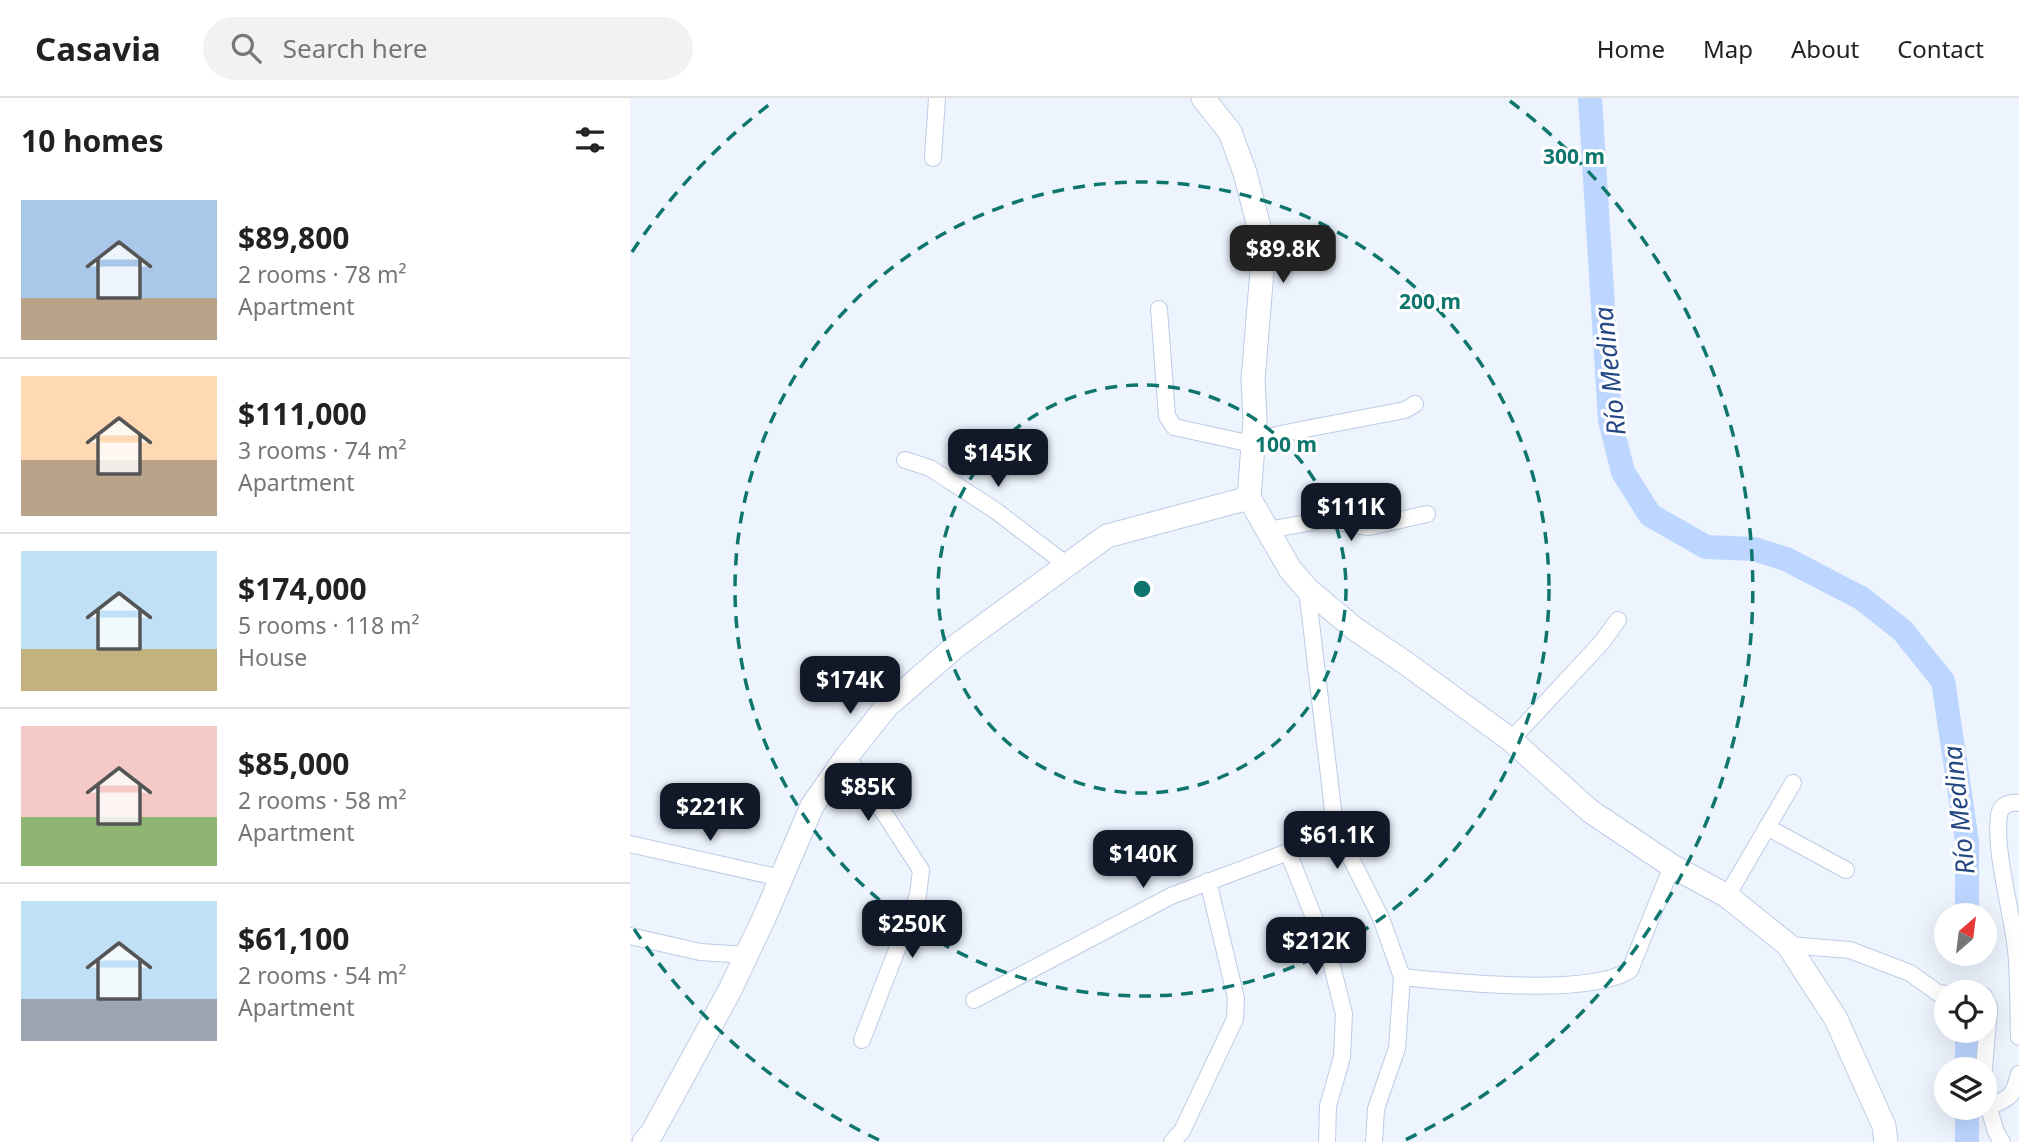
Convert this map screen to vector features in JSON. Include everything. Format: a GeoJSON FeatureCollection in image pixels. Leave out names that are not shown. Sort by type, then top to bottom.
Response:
{"type":"FeatureCollection","features":[{"type":"Feature","properties":{"kind":"street"},"geometry":{"type":"LineString","coordinates":[[933,158],[936,98]]}},
{"type":"Feature","properties":{"kind":"street"},"geometry":{"type":"LineString","coordinates":[[1203,98],[1230,132],[1245,173],[1259,227],[1262,271],[1253,380],[1255,419],[1249,498],[1290,569],[1307,589],[1355,629],[1511,740],[1590,811],[1672,866],[1727,896],[1788,945],[1836,1018],[1884,1126],[1886,1142]]}},
{"type":"Feature","properties":{"kind":"street"},"geometry":{"type":"LineString","coordinates":[[1159,309],[1167,416],[1174,427],[1252,444],[1311,428],[1405,410],[1415,404]]}},
{"type":"Feature","properties":{"kind":"street"},"geometry":{"type":"LineString","coordinates":[[905,460],[930,468],[996,510],[1067,565]]}},
{"type":"Feature","properties":{"kind":"street"},"geometry":{"type":"LineString","coordinates":[[644,1142],[652,1133],[724,1002],[782,878],[812,806],[887,706],[946,654],[1107,536],[1249,498]]}},
{"type":"Feature","properties":{"kind":"street"},"geometry":{"type":"LineString","coordinates":[[1268,530],[1329,519],[1369,527],[1427,514]]}},
{"type":"Feature","properties":{"kind":"street"},"geometry":{"type":"LineString","coordinates":[[1307,589],[1335,827],[1381,918],[1402,977],[1397,1048],[1376,1109],[1374,1142]]}},
{"type":"Feature","properties":{"kind":"street"},"geometry":{"type":"LineString","coordinates":[[1511,740],[1602,642],[1618,620]]}},
{"type":"Feature","properties":{"kind":"street"},"geometry":{"type":"LineString","coordinates":[[847,756],[921,870],[918,895],[862,1040]]}},
{"type":"Feature","properties":{"kind":"street"},"geometry":{"type":"LineString","coordinates":[[1727,896],[1793,783]]}},
{"type":"Feature","properties":{"kind":"street"},"geometry":{"type":"LineString","coordinates":[[2019,803],[2010,802],[1999,814],[2000,847],[2016,951],[2019,1037]]}},
{"type":"Feature","properties":{"kind":"street"},"geometry":{"type":"LineString","coordinates":[[974,1000],[1171,895],[1288,852],[1335,827]]}},
{"type":"Feature","properties":{"kind":"street"},"geometry":{"type":"LineString","coordinates":[[1767,827],[1846,870]]}},
{"type":"Feature","properties":{"kind":"street"},"geometry":{"type":"LineString","coordinates":[[630,844],[782,878]]}},
{"type":"Feature","properties":{"kind":"street"},"geometry":{"type":"LineString","coordinates":[[1288,852],[1330,958],[1344,1014],[1342,1057],[1328,1106],[1327,1142]]}},
{"type":"Feature","properties":{"kind":"street"},"geometry":{"type":"LineString","coordinates":[[1402,977],[1482,984],[1558,984],[1619,977],[1630,970],[1672,866]]}},
{"type":"Feature","properties":{"kind":"street"},"geometry":{"type":"LineString","coordinates":[[1172,1142],[1182,1131],[1235,1019],[1236,998],[1208,881]]}},
{"type":"Feature","properties":{"kind":"street"},"geometry":{"type":"LineString","coordinates":[[630,936],[700,952],[747,955]]}},
{"type":"Feature","properties":{"kind":"street"},"geometry":{"type":"LineString","coordinates":[[1788,945],[1850,950],[1910,973],[1934,990]]}},
{"type":"Feature","properties":{"kind":"street"},"geometry":{"type":"LineString","coordinates":[[1997,1099],[2011,1097],[2016,1090],[2019,1074]]}},
{"type":"Feature","properties":{"kind":"street"},"geometry":{"type":"LineString","coordinates":[[1993,1120],[2002,1142]]}},
{"type":"Feature","properties":{"kind":"waterway","name":"Río Medina"},"geometry":{"type":"LineString","coordinates":[[1590,98],[1610,420],[1623,472],[1650,515],[1706,547],[1754,549],[1786,559],[1861,598],[1902,630],[1943,681],[1967,841],[1967,903]]}},
{"type":"Feature","properties":{"kind":"waterway","name":"Río Medina"},"geometry":{"type":"LineString","coordinates":[[1967,1043],[1967,1057]]}},
{"type":"Feature","properties":{"kind":"waterway","name":"Río Medina"},"geometry":{"type":"LineString","coordinates":[[1967,1120],[1967,1142]]}}]}
